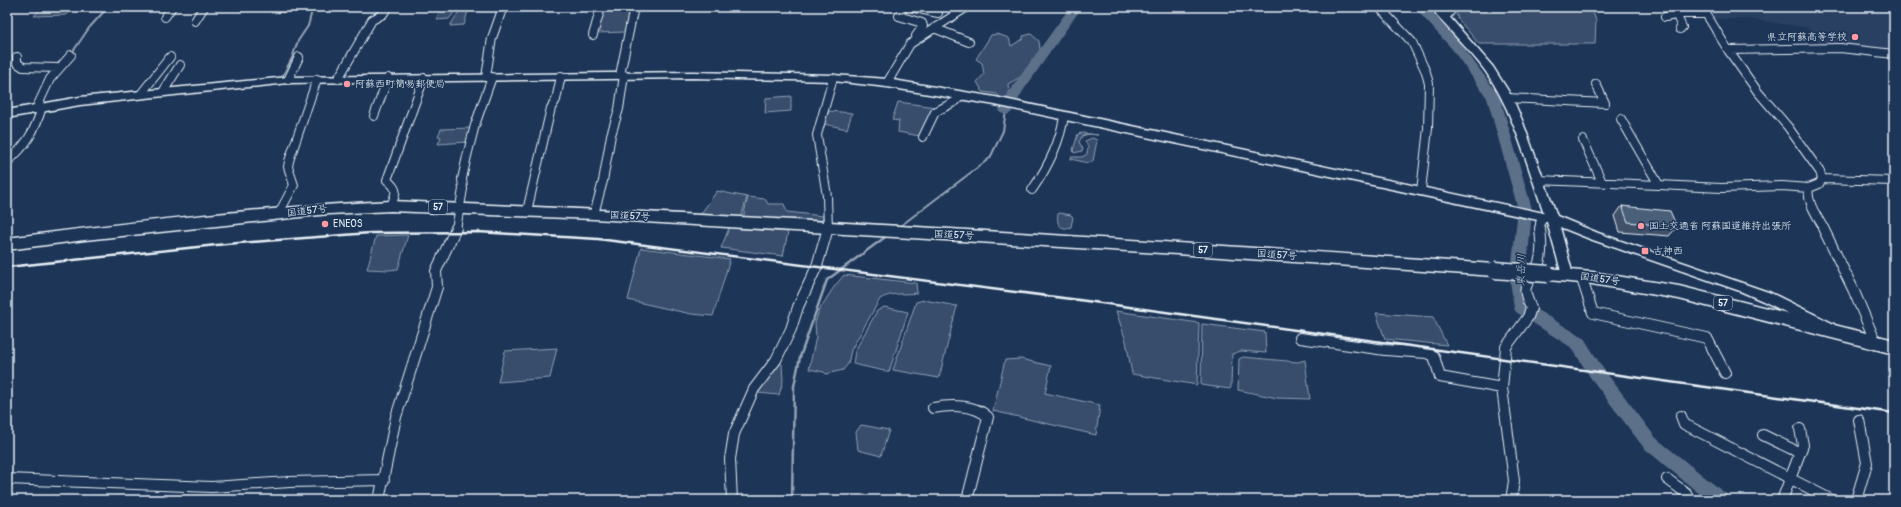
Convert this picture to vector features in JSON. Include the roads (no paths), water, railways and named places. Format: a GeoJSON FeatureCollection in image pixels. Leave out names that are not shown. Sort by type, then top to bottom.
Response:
{"type":"FeatureCollection","features":[{"type":"Feature","properties":{"kind":"highway","name":"国道57号"},"geometry":{"type":"LineString","coordinates":[[7,244],[85,234],[278,215],[329,208],[391,206],[459,207],[594,214],[1177,248],[1574,275],[1692,295],[1839,332],[1894,348]]}},
{"type":"Feature","properties":{"kind":"street"},"geometry":{"type":"LineString","coordinates":[[165,17],[172,7]]}},
{"type":"Feature","properties":{"kind":"street"},"geometry":{"type":"LineString","coordinates":[[195,21],[204,7]]}},
{"type":"Feature","properties":{"kind":"street"},"geometry":{"type":"LineString","coordinates":[[338,79],[372,20],[383,14],[388,7]]}},
{"type":"Feature","properties":{"kind":"street"},"geometry":{"type":"LineString","coordinates":[[379,500],[396,417],[437,287],[436,272],[455,232],[467,156],[489,77],[492,38],[503,7]]}},
{"type":"Feature","properties":{"kind":"street"},"geometry":{"type":"LineString","coordinates":[[593,35],[600,7]]}},
{"type":"Feature","properties":{"kind":"street"},"geometry":{"type":"LineString","coordinates":[[594,214],[603,181],[611,134],[619,109],[622,75],[634,7]]}},
{"type":"Feature","properties":{"kind":"street"},"geometry":{"type":"LineString","coordinates":[[903,7],[899,16],[922,23],[922,26],[916,36],[918,38]]}},
{"type":"Feature","properties":{"kind":"street"},"geometry":{"type":"LineString","coordinates":[[887,83],[910,44],[967,7]]}},
{"type":"Feature","properties":{"kind":"street"},"geometry":{"type":"LineString","coordinates":[[1379,7],[1412,42],[1426,72],[1429,84],[1428,128],[1421,190]]}},
{"type":"Feature","properties":{"kind":"street"},"geometry":{"type":"LineString","coordinates":[[1436,7],[1448,12],[1489,69],[1507,98],[1517,120],[1538,180],[1544,218],[1593,313],[1708,338],[1725,373]]}},
{"type":"Feature","properties":{"kind":"street"},"geometry":{"type":"LineString","coordinates":[[915,8],[939,10],[937,26]]}},
{"type":"Feature","properties":{"kind":"street"},"geometry":{"type":"LineString","coordinates":[[1665,17],[1680,13],[1704,11],[1728,50],[1758,92],[1774,109],[1817,165],[1822,179]]}},
{"type":"Feature","properties":{"kind":"street"},"geometry":{"type":"LineString","coordinates":[[1676,15],[1682,27],[1680,29]]}},
{"type":"Feature","properties":{"kind":"street"},"geometry":{"type":"LineString","coordinates":[[937,26],[969,42]]}},
{"type":"Feature","properties":{"kind":"street"},"geometry":{"type":"LineString","coordinates":[[1728,50],[1840,48],[1894,54]]}},
{"type":"Feature","properties":{"kind":"street"},"geometry":{"type":"LineString","coordinates":[[7,162],[16,155],[36,131],[39,108],[45,88],[58,68],[71,55]]}},
{"type":"Feature","properties":{"kind":"street"},"geometry":{"type":"LineString","coordinates":[[17,57],[17,63],[23,67],[58,68]]}},
{"type":"Feature","properties":{"kind":"street"},"geometry":{"type":"LineString","coordinates":[[141,94],[170,57]]}},
{"type":"Feature","properties":{"kind":"street"},"geometry":{"type":"LineString","coordinates":[[288,80],[299,57]]}},
{"type":"Feature","properties":{"kind":"street"},"geometry":{"type":"LineString","coordinates":[[163,92],[180,65]]}},
{"type":"Feature","properties":{"kind":"street"},"geometry":{"type":"LineString","coordinates":[[7,114],[80,101],[288,80],[693,74],[833,78],[887,83],[1064,116],[1421,190],[1544,218],[1767,297],[1839,332]]}},
{"type":"Feature","properties":{"kind":"street"},"geometry":{"type":"LineString","coordinates":[[527,211],[551,108],[556,100],[561,76]]}},
{"type":"Feature","properties":{"kind":"street"},"geometry":{"type":"LineString","coordinates":[[374,116],[388,78]]}},
{"type":"Feature","properties":{"kind":"street"},"geometry":{"type":"LineString","coordinates":[[391,206],[396,191],[395,187],[388,182],[388,175],[424,78]]}},
{"type":"Feature","properties":{"kind":"street"},"geometry":{"type":"LineString","coordinates":[[732,500],[730,459],[734,434],[754,389],[776,360],[791,329],[798,307],[817,266],[828,228],[827,196],[817,135],[833,78]]}},
{"type":"Feature","properties":{"kind":"street"},"geometry":{"type":"LineString","coordinates":[[278,215],[294,185],[288,167],[289,161],[317,79]]}},
{"type":"Feature","properties":{"kind":"street"},"geometry":{"type":"LineString","coordinates":[[1507,98],[1605,103],[1596,84]]}},
{"type":"Feature","properties":{"kind":"street"},"geometry":{"type":"LineString","coordinates":[[923,137],[935,112],[956,101],[962,96]]}},
{"type":"Feature","properties":{"kind":"street"},"geometry":{"type":"LineString","coordinates":[[1032,190],[1045,171],[1056,150],[1063,128],[1064,116]]}},
{"type":"Feature","properties":{"kind":"street"},"geometry":{"type":"LineString","coordinates":[[1621,119],[1638,152],[1659,185]]}},
{"type":"Feature","properties":{"kind":"street"},"geometry":{"type":"LineString","coordinates":[[1583,140],[1602,182]]}},
{"type":"Feature","properties":{"kind":"street"},"geometry":{"type":"LineString","coordinates":[[1538,180],[1722,188],[1782,186],[1809,188],[1814,187],[1822,179],[1894,181]]}},
{"type":"Feature","properties":{"kind":"street"},"geometry":{"type":"LineString","coordinates":[[1809,188],[1808,193],[1810,201],[1876,343]]}},
{"type":"Feature","properties":{"kind":"street"},"geometry":{"type":"LineString","coordinates":[[1511,500],[1514,481],[1502,388],[1506,346],[1530,313],[1524,285],[1538,265],[1540,223],[1544,218]]}},
{"type":"Feature","properties":{"kind":"street"},"geometry":{"type":"LineString","coordinates":[[1766,314],[1774,308],[1767,297]]}},
{"type":"Feature","properties":{"kind":"street"},"geometry":{"type":"LineString","coordinates":[[1300,338],[1385,350],[1427,353],[1434,356],[1440,377],[1502,388]]}},
{"type":"Feature","properties":{"kind":"street"},"geometry":{"type":"LineString","coordinates":[[933,408],[944,405],[979,410],[985,412],[988,417],[967,500]]}},
{"type":"Feature","properties":{"kind":"street"},"geometry":{"type":"LineString","coordinates":[[1682,416],[1684,424],[1832,500]]}},
{"type":"Feature","properties":{"kind":"street"},"geometry":{"type":"LineString","coordinates":[[1856,500],[1867,463],[1859,420]]}},
{"type":"Feature","properties":{"kind":"street"},"geometry":{"type":"LineString","coordinates":[[1782,500],[1803,445],[1800,429]]}},
{"type":"Feature","properties":{"kind":"street"},"geometry":{"type":"LineString","coordinates":[[1763,435],[1800,453]]}},
{"type":"Feature","properties":{"kind":"street"},"geometry":{"type":"LineString","coordinates":[[7,479],[212,487],[290,482],[384,480]]}},
{"type":"Feature","properties":{"kind":"street"},"geometry":{"type":"LineString","coordinates":[[1667,479],[1686,493],[1690,500]]}},
{"type":"Feature","properties":{"kind":"waterway"},"geometry":{"type":"LineString","coordinates":[[74,50],[89,28],[108,7]]}},
{"type":"Feature","properties":{"kind":"waterway"},"geometry":{"type":"LineString","coordinates":[[282,77],[292,58],[298,41],[308,26],[313,7]]}},
{"type":"Feature","properties":{"kind":"waterway"},"geometry":{"type":"LineString","coordinates":[[1006,110],[1018,89],[1076,7]]}},
{"type":"Feature","properties":{"kind":"waterway","name":"東岳川"},"geometry":{"type":"LineString","coordinates":[[1420,7],[1456,46],[1493,97],[1525,209],[1518,281],[1522,308],[1578,343],[1596,372],[1650,443],[1720,500]]}},
{"type":"Feature","properties":{"kind":"waterway"},"geometry":{"type":"LineString","coordinates":[[899,227],[990,158],[1003,131],[1006,110]]}},
{"type":"Feature","properties":{"kind":"waterway"},"geometry":{"type":"LineString","coordinates":[[792,500],[794,386],[800,357],[827,280],[888,235]]}},
{"type":"Feature","properties":{"kind":"railway"},"geometry":{"type":"LineString","coordinates":[[7,267],[226,244],[370,233],[478,232],[598,239],[1079,300],[1894,413]]}},
{"type":"Feature","properties":{"kind":"place","name":"県立阿蘇高等学校"},"geometry":{"type":"Point","coordinates":[1855,37]}},
{"type":"Feature","properties":{"kind":"place","name":"阿蘇西町簡易郵便局"},"geometry":{"type":"Point","coordinates":[347,84]}},
{"type":"Feature","properties":{"kind":"place","name":"ENEOS"},"geometry":{"type":"Point","coordinates":[325,224]}},
{"type":"Feature","properties":{"kind":"place","name":"国土交通省 阿蘇国道維持出張所"},"geometry":{"type":"Point","coordinates":[1641,226]}},
{"type":"Feature","properties":{"kind":"place","name":"古神西"},"geometry":{"type":"Point","coordinates":[1645,251]}}]}
